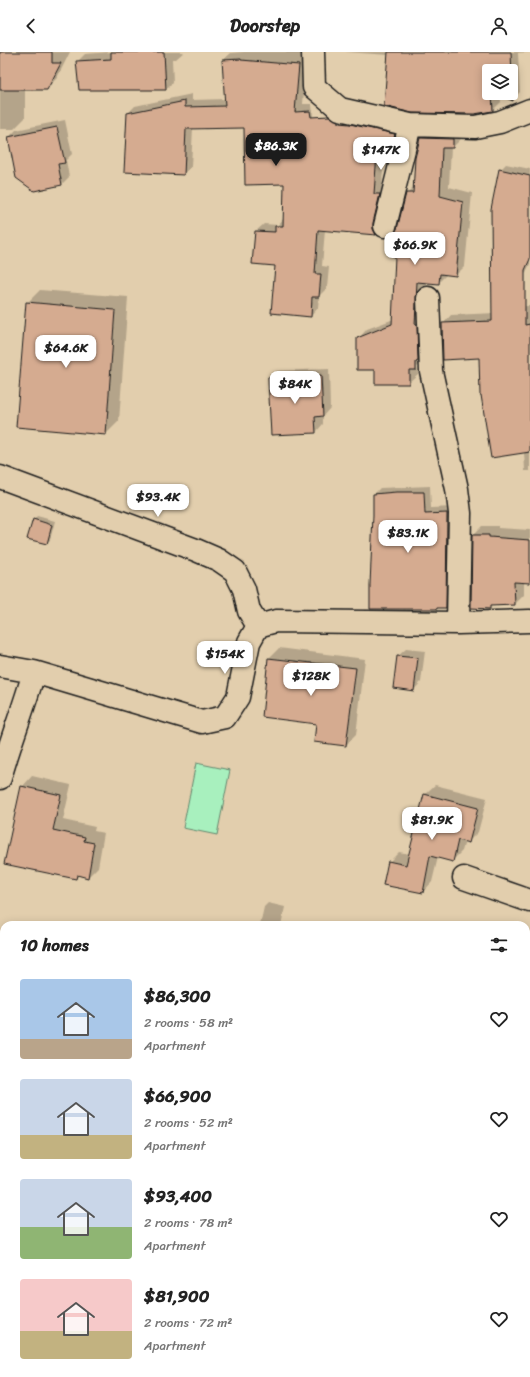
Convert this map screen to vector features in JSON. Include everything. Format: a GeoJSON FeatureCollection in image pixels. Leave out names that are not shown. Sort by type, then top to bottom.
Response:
{"type":"FeatureCollection","features":[{"type":"Feature","properties":{"kind":"street"},"geometry":{"type":"LineString","coordinates":[[313,52],[314,87],[340,109],[410,125],[475,127],[500,122],[530,110]]}},
{"type":"Feature","properties":{"kind":"street"},"geometry":{"type":"LineString","coordinates":[[385,226],[410,125]]}},
{"type":"Feature","properties":{"kind":"street"},"geometry":{"type":"LineString","coordinates":[[428,298],[432,371],[457,489],[460,513],[458,623]]}},
{"type":"Feature","properties":{"kind":"street"},"geometry":{"type":"LineString","coordinates":[[0,477],[219,560],[235,571],[244,589],[249,611],[258,626]]}},
{"type":"Feature","properties":{"kind":"street"},"geometry":{"type":"LineString","coordinates":[[0,666],[34,672],[202,722],[225,717],[238,697],[249,642],[258,626],[276,621],[458,623],[530,621]]}},
{"type":"Feature","properties":{"kind":"street"},"geometry":{"type":"LineString","coordinates":[[0,778],[34,672]]}},
{"type":"Feature","properties":{"kind":"street"},"geometry":{"type":"LineString","coordinates":[[464,878],[530,901]]}},
{"type":"Feature","properties":{"kind":"green space"},"geometry":{"type":"Polygon","coordinates":[[[196,763],[230,770],[217,835],[183,828],[196,763]]]}},
{"type":"Feature","properties":{"kind":"building"},"geometry":{"type":"Polygon","coordinates":[[[0,52],[52,52],[52,63],[61,63],[47,90],[0,90],[0,52]]]}},
{"type":"Feature","properties":{"kind":"building"},"geometry":{"type":"Polygon","coordinates":[[[111,52],[164,52],[166,90],[79,90],[76,61],[111,59],[111,52]]]}},
{"type":"Feature","properties":{"kind":"building"},"geometry":{"type":"Polygon","coordinates":[[[388,52],[511,52],[511,64],[482,64],[482,100],[492,100],[493,111],[474,114],[412,113],[384,106],[388,52]]]}},
{"type":"Feature","properties":{"kind":"building"},"geometry":{"type":"Polygon","coordinates":[[[241,59],[299,65],[295,112],[310,111],[311,117],[329,116],[338,121],[338,123],[350,124],[395,134],[390,154],[377,153],[374,194],[380,194],[373,223],[373,229],[376,235],[318,230],[315,274],[321,274],[319,297],[312,297],[311,317],[271,313],[275,266],[252,264],[255,231],[275,232],[275,226],[283,226],[284,184],[245,185],[244,128],[186,129],[184,175],[124,172],[127,113],[185,101],[185,107],[225,106],[222,60],[241,59]]]}},
{"type":"Feature","properties":{"kind":"building"},"geometry":{"type":"Polygon","coordinates":[[[57,127],[65,163],[58,164],[62,185],[34,191],[16,178],[8,137],[57,127]]]}},
{"type":"Feature","properties":{"kind":"building"},"geometry":{"type":"Polygon","coordinates":[[[420,138],[453,139],[453,148],[442,148],[440,196],[463,202],[456,276],[440,274],[439,284],[417,282],[415,325],[417,325],[418,361],[416,362],[416,370],[409,370],[409,384],[375,384],[375,370],[357,370],[357,338],[392,324],[395,256],[392,256],[394,236],[392,236],[397,229],[406,193],[413,193],[415,158],[420,138]]]}},
{"type":"Feature","properties":{"kind":"building"},"geometry":{"type":"Polygon","coordinates":[[[499,169],[530,176],[530,259],[525,270],[525,325],[530,324],[530,452],[491,458],[480,395],[479,358],[443,360],[442,323],[492,321],[491,209],[499,169]]]}},
{"type":"Feature","properties":{"kind":"building"},"geometry":{"type":"Polygon","coordinates":[[[26,302],[115,310],[106,435],[16,427],[26,302]]]}},
{"type":"Feature","properties":{"kind":"building"},"geometry":{"type":"Polygon","coordinates":[[[321,376],[323,416],[315,417],[316,433],[271,435],[268,378],[321,376]]]}},
{"type":"Feature","properties":{"kind":"building"},"geometry":{"type":"Polygon","coordinates":[[[424,492],[425,514],[447,513],[446,608],[370,609],[373,494],[424,492]]]}},
{"type":"Feature","properties":{"kind":"building"},"geometry":{"type":"Polygon","coordinates":[[[33,519],[52,525],[47,544],[27,539],[33,519]]]}},
{"type":"Feature","properties":{"kind":"building"},"geometry":{"type":"Polygon","coordinates":[[[472,535],[489,535],[489,537],[530,540],[530,583],[514,582],[515,605],[490,606],[490,609],[471,608],[472,535]]]}},
{"type":"Feature","properties":{"kind":"building"},"geometry":{"type":"Polygon","coordinates":[[[397,656],[418,658],[414,691],[393,688],[397,656]]]}},
{"type":"Feature","properties":{"kind":"building"},"geometry":{"type":"Polygon","coordinates":[[[268,658],[356,668],[346,746],[314,742],[316,724],[262,717],[268,658]]]}},
{"type":"Feature","properties":{"kind":"building"},"geometry":{"type":"Polygon","coordinates":[[[21,786],[61,795],[53,830],[85,837],[84,841],[94,843],[88,878],[77,875],[76,879],[4,864],[21,786]]]}},
{"type":"Feature","properties":{"kind":"building"},"geometry":{"type":"Polygon","coordinates":[[[424,794],[478,808],[469,843],[458,840],[453,862],[430,856],[423,893],[383,885],[388,861],[406,865],[424,794]]]}}]}
